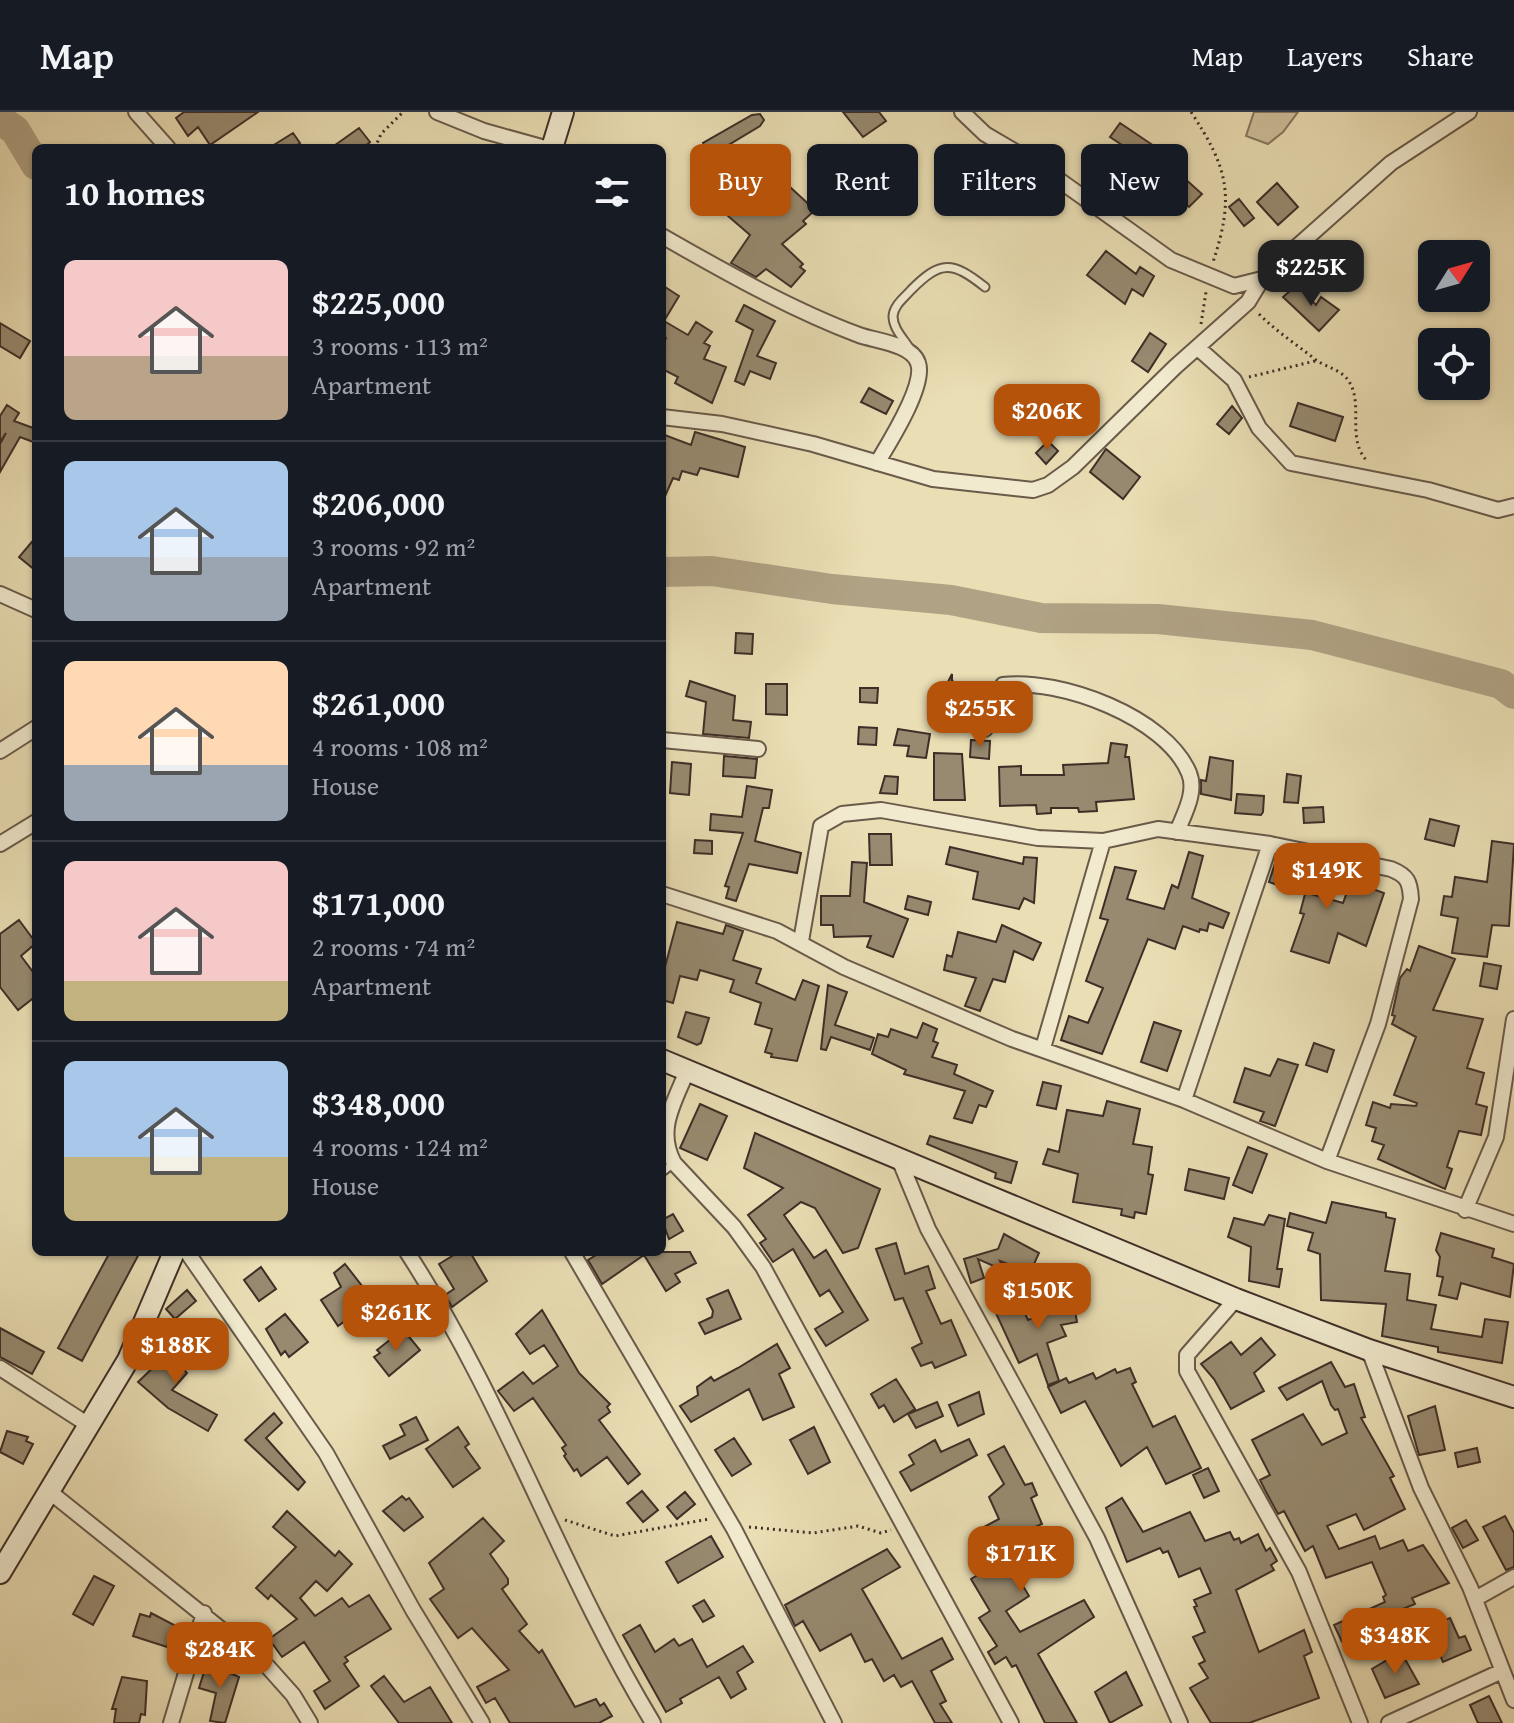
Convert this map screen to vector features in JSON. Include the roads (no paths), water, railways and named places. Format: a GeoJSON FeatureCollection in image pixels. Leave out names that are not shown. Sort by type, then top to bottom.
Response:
{"type":"FeatureCollection","features":[{"type":"Feature","properties":{"kind":"street"},"geometry":{"type":"LineString","coordinates":[[136,112],[164,144]]}},
{"type":"Feature","properties":{"kind":"street"},"geometry":{"type":"LineString","coordinates":[[437,112],[484,131],[531,144]]}},
{"type":"Feature","properties":{"kind":"street"},"geometry":{"type":"LineString","coordinates":[[553,144],[563,112]]}},
{"type":"Feature","properties":{"kind":"street"},"geometry":{"type":"LineString","coordinates":[[962,112],[985,134],[1038,165],[1171,260],[1208,278],[1234,286],[1262,279]]}},
{"type":"Feature","properties":{"kind":"street"},"geometry":{"type":"LineString","coordinates":[[666,418],[743,429],[933,479],[974,486],[1033,490],[1048,485],[1073,467],[1248,302],[1262,279],[1391,163],[1469,112]]}},
{"type":"Feature","properties":{"kind":"street"},"geometry":{"type":"LineString","coordinates":[[666,238],[715,267],[857,334],[908,351],[916,358],[920,377],[893,438],[877,463]]}},
{"type":"Feature","properties":{"kind":"street"},"geometry":{"type":"LineString","coordinates":[[1198,348],[1234,380],[1259,428],[1291,463],[1386,481],[1498,510],[1514,506]]}},
{"type":"Feature","properties":{"kind":"street"},"geometry":{"type":"LineString","coordinates":[[0,594],[32,608]]}},
{"type":"Feature","properties":{"kind":"street"},"geometry":{"type":"LineString","coordinates":[[985,729],[986,716],[1003,685],[1030,682],[1094,698],[1170,742],[1190,775],[1190,798],[1177,832]]}},
{"type":"Feature","properties":{"kind":"street"},"geometry":{"type":"LineString","coordinates":[[0,751],[32,731]]}},
{"type":"Feature","properties":{"kind":"street"},"geometry":{"type":"LineString","coordinates":[[666,740],[758,749]]}},
{"type":"Feature","properties":{"kind":"street"},"geometry":{"type":"LineString","coordinates":[[801,941],[821,826],[832,817],[881,810],[1038,838],[1103,841],[1158,829],[1270,844],[1391,869],[1405,875],[1410,882],[1411,899],[1383,1005],[1327,1161]]}},
{"type":"Feature","properties":{"kind":"street"},"geometry":{"type":"LineString","coordinates":[[0,844],[32,824]]}},
{"type":"Feature","properties":{"kind":"street"},"geometry":{"type":"LineString","coordinates":[[1043,1048],[1103,841]]}},
{"type":"Feature","properties":{"kind":"street"},"geometry":{"type":"LineString","coordinates":[[1184,1100],[1270,844]]}},
{"type":"Feature","properties":{"kind":"street"},"geometry":{"type":"LineString","coordinates":[[666,895],[801,941],[869,978],[1043,1048],[1184,1100],[1327,1161],[1514,1224]]}},
{"type":"Feature","properties":{"kind":"street"},"geometry":{"type":"LineString","coordinates":[[1465,1210],[1496,1137],[1514,1019]]}},
{"type":"Feature","properties":{"kind":"street"},"geometry":{"type":"LineString","coordinates":[[666,1062],[1236,1299],[1369,1350],[1514,1397]]}},
{"type":"Feature","properties":{"kind":"street"},"geometry":{"type":"LineString","coordinates":[[666,1124],[687,1071]]}},
{"type":"Feature","properties":{"kind":"street"},"geometry":{"type":"LineString","coordinates":[[666,1135],[668,1168],[734,1227],[763,1267],[1011,1723]]}},
{"type":"Feature","properties":{"kind":"street"},"geometry":{"type":"LineString","coordinates":[[899,1159],[928,1229],[1097,1538],[1180,1723]]}},
{"type":"Feature","properties":{"kind":"street"},"geometry":{"type":"LineString","coordinates":[[0,1573],[128,1360],[172,1256]]}},
{"type":"Feature","properties":{"kind":"street"},"geometry":{"type":"LineString","coordinates":[[190,1256],[326,1453],[413,1610],[482,1723]]}},
{"type":"Feature","properties":{"kind":"street"},"geometry":{"type":"LineString","coordinates":[[409,1256],[508,1431],[595,1620],[653,1723]]}},
{"type":"Feature","properties":{"kind":"street"},"geometry":{"type":"LineString","coordinates":[[574,1256],[734,1529],[834,1723]]}},
{"type":"Feature","properties":{"kind":"street"},"geometry":{"type":"LineString","coordinates":[[1236,1299],[1187,1355],[1187,1371],[1299,1572],[1360,1723]]}},
{"type":"Feature","properties":{"kind":"street"},"geometry":{"type":"LineString","coordinates":[[1369,1350],[1421,1488],[1475,1599],[1500,1672],[1514,1700]]}},
{"type":"Feature","properties":{"kind":"street"},"geometry":{"type":"LineString","coordinates":[[0,1368],[90,1426]]}},
{"type":"Feature","properties":{"kind":"street"},"geometry":{"type":"LineString","coordinates":[[50,1492],[204,1613],[281,1680],[310,1723]]}},
{"type":"Feature","properties":{"kind":"street"},"geometry":{"type":"LineString","coordinates":[[1475,1599],[1514,1577]]}},
{"type":"Feature","properties":{"kind":"street"},"geometry":{"type":"LineString","coordinates":[[171,1723],[204,1613]]}},
{"type":"Feature","properties":{"kind":"street"},"geometry":{"type":"LineString","coordinates":[[1389,1723],[1500,1672]]}},
{"type":"Feature","properties":{"kind":"lane"},"geometry":{"type":"LineString","coordinates":[[916,358],[894,323],[897,305],[937,268],[958,269],[985,287]]}},
{"type":"Feature","properties":{"kind":"waterway"},"geometry":{"type":"LineString","coordinates":[[0,120],[15,130],[32,158]]}},
{"type":"Feature","properties":{"kind":"waterway"},"geometry":{"type":"LineString","coordinates":[[666,572],[712,571],[832,589],[951,600],[1041,618],[1158,619],[1312,635],[1501,684],[1514,694]]}}]}
